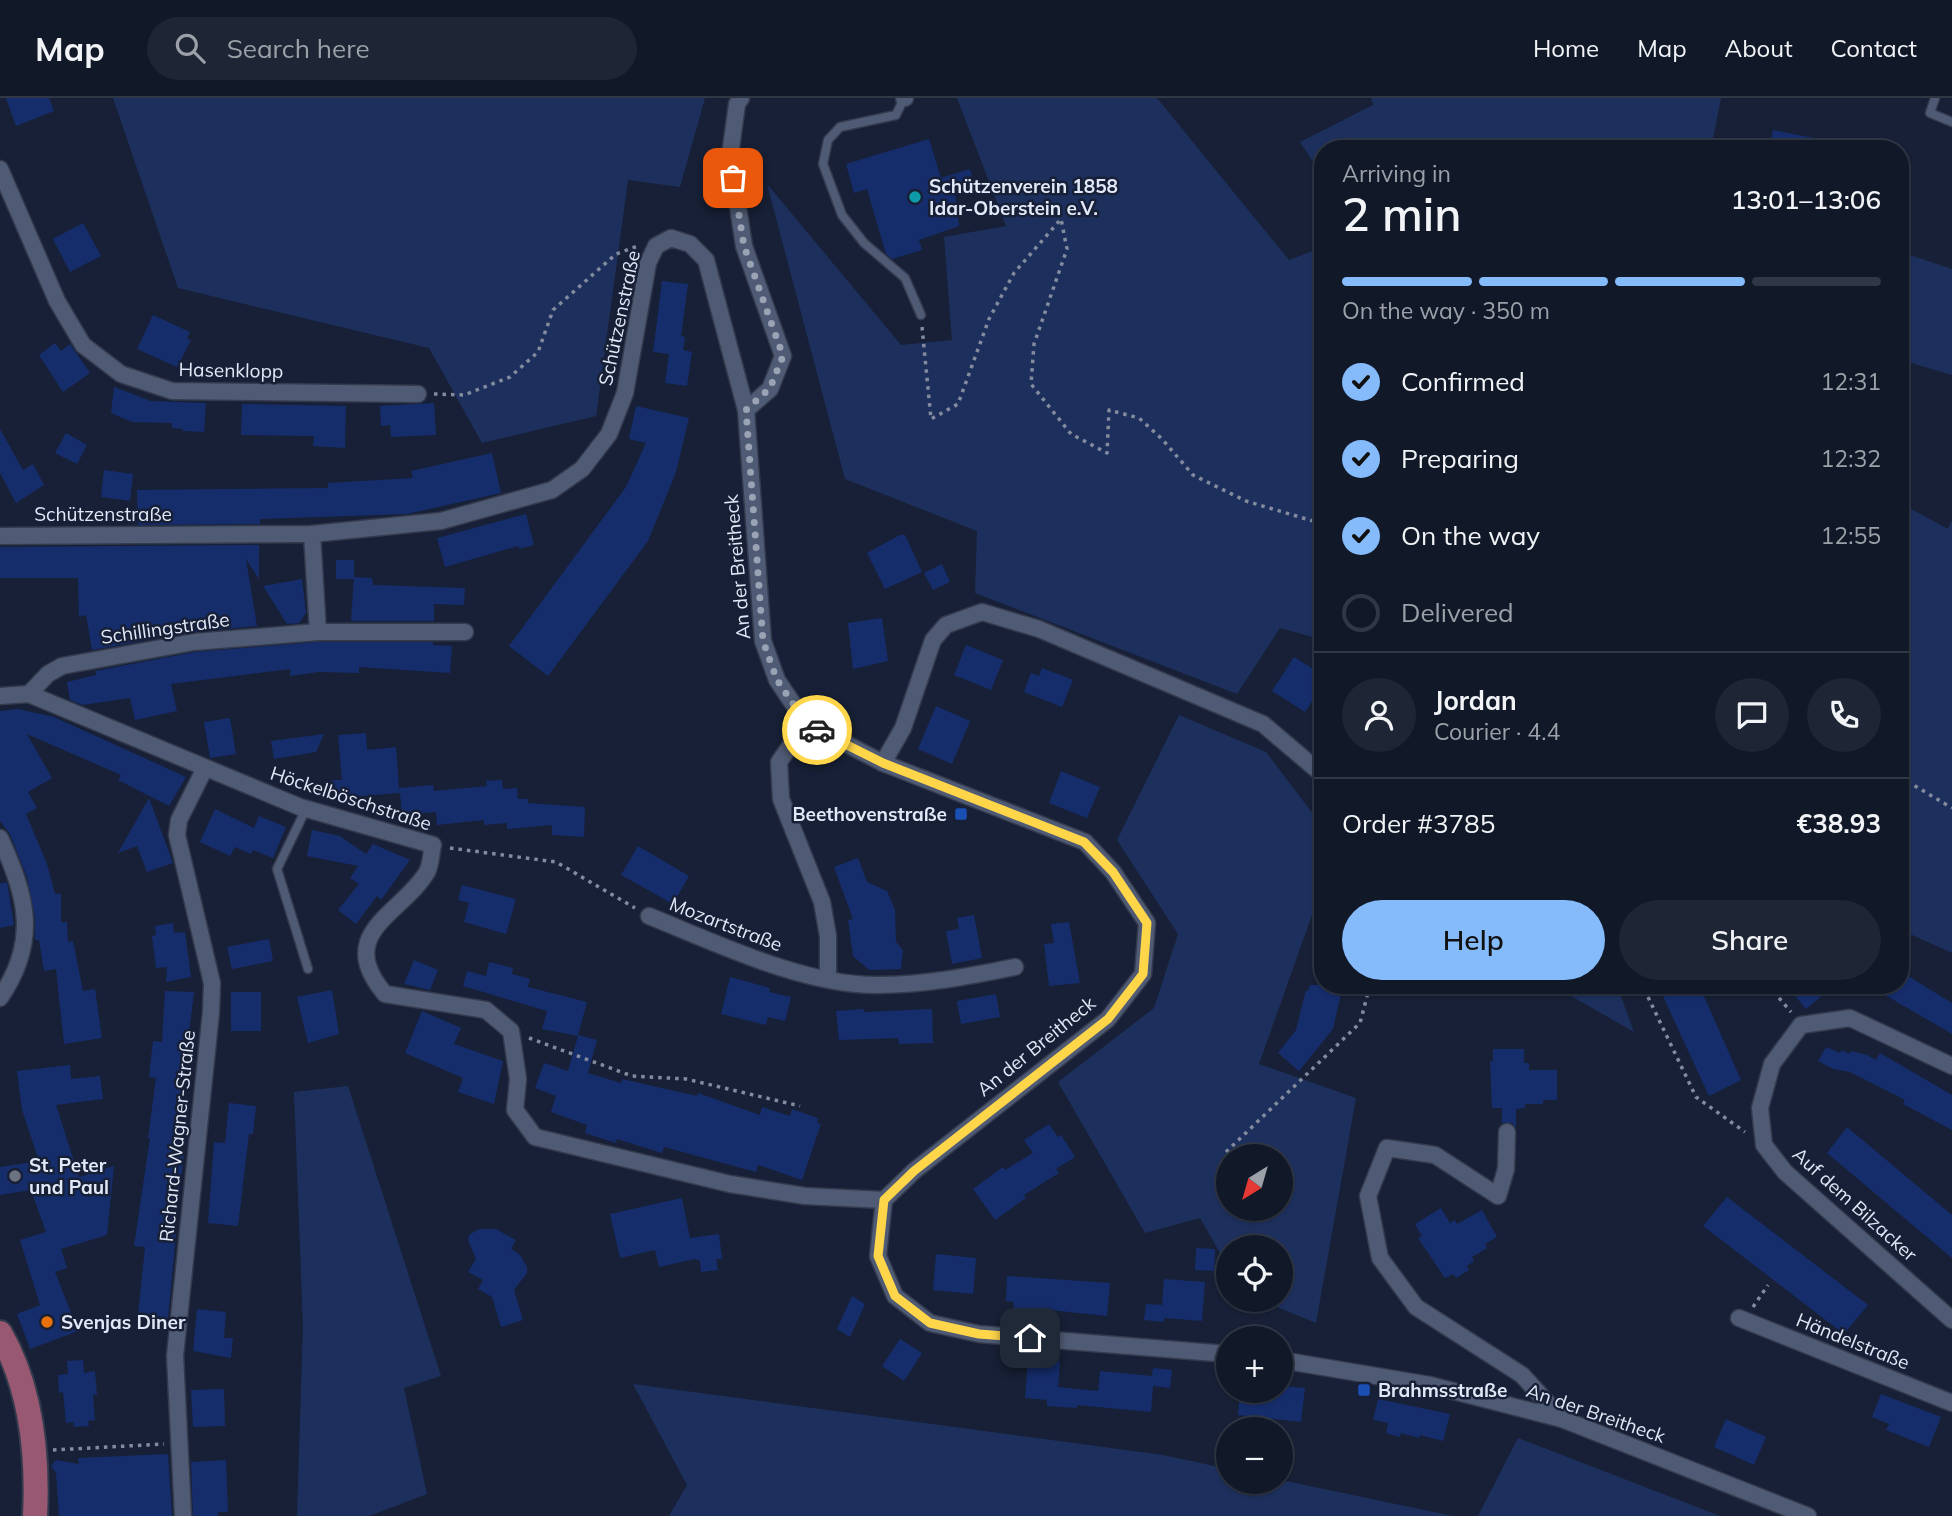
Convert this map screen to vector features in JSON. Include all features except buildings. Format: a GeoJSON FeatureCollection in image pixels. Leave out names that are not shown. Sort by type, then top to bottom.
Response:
{"type":"FeatureCollection","features":[{"type":"Feature","properties":{"kind":"main road"},"geometry":{"type":"LineString","coordinates":[[0,1333],[23,1392],[34,1451],[35,1516]]}},
{"type":"Feature","properties":{"kind":"street"},"geometry":{"type":"LineString","coordinates":[[741,98],[737,104],[730,155],[744,246],[783,356],[770,388],[746,410]]}},
{"type":"Feature","properties":{"kind":"street","name":"Hasenklopp"},"geometry":{"type":"LineString","coordinates":[[0,169],[57,302],[83,345],[121,374],[172,391],[418,394]]}},
{"type":"Feature","properties":{"kind":"street","name":"Schützenstraße"},"geometry":{"type":"LineString","coordinates":[[0,536],[312,534],[441,521],[552,489],[582,469],[609,434],[625,393],[648,263],[656,246],[671,239],[690,244],[706,260],[746,410]]}},
{"type":"Feature","properties":{"kind":"street","name":"An der Breitheck"},"geometry":{"type":"LineString","coordinates":[[746,410],[763,641],[777,680],[806,723],[883,763],[1084,842],[1113,872],[1147,923],[1143,974],[1108,1019],[914,1171],[884,1200]]}},
{"type":"Feature","properties":{"kind":"street"},"geometry":{"type":"LineString","coordinates":[[312,534],[318,632]]}},
{"type":"Feature","properties":{"kind":"street"},"geometry":{"type":"LineString","coordinates":[[883,763],[904,728],[933,640],[946,625],[982,612],[1039,629],[1263,724],[1314,767]]}},
{"type":"Feature","properties":{"kind":"street","name":"Schillingstraße"},"geometry":{"type":"LineString","coordinates":[[29,694],[48,674],[62,666],[194,642],[318,632],[465,632]]}},
{"type":"Feature","properties":{"kind":"street","name":"Höckelböschstraße"},"geometry":{"type":"LineString","coordinates":[[0,695],[29,694],[204,770],[306,809],[433,845],[427,872],[379,921],[366,951],[372,979],[385,994],[486,1010],[511,1031]]}},
{"type":"Feature","properties":{"kind":"street"},"geometry":{"type":"LineString","coordinates":[[806,723],[779,762],[781,799],[822,902],[828,936],[828,978]]}},
{"type":"Feature","properties":{"kind":"street","name":"Richard-Wagner-Straße"},"geometry":{"type":"LineString","coordinates":[[183,1516],[175,1356],[212,983],[177,835],[179,820],[204,770]]}},
{"type":"Feature","properties":{"kind":"street"},"geometry":{"type":"LineString","coordinates":[[0,838],[17,875],[27,935],[15,975],[0,998]]}},
{"type":"Feature","properties":{"kind":"street","name":"Mozartstraße"},"geometry":{"type":"LineString","coordinates":[[649,916],[770,965],[875,986],[945,981],[1015,967]]}},
{"type":"Feature","properties":{"kind":"street"},"geometry":{"type":"LineString","coordinates":[[1801,1025],[1850,1018],[1952,1066]]}},
{"type":"Feature","properties":{"kind":"street","name":"Auf dem Bilzacker"},"geometry":{"type":"LineString","coordinates":[[1801,1025],[1772,1064],[1759,1108],[1764,1145],[1785,1172],[1952,1320]]}},
{"type":"Feature","properties":{"kind":"street"},"geometry":{"type":"LineString","coordinates":[[511,1031],[518,1079],[515,1110],[536,1137],[730,1184],[805,1196],[884,1200],[878,1256],[895,1296],[930,1323],[979,1334],[1216,1353]]}},
{"type":"Feature","properties":{"kind":"street"},"geometry":{"type":"LineString","coordinates":[[1507,1132],[1506,1169],[1498,1196],[1435,1156],[1387,1148],[1368,1196],[1380,1258],[1416,1307],[1522,1375],[1562,1419]]}},
{"type":"Feature","properties":{"kind":"street","name":"Händelstraße"},"geometry":{"type":"LineString","coordinates":[[1742,1319],[1952,1403]]}},
{"type":"Feature","properties":{"kind":"street","name":"An der Breitheck"},"geometry":{"type":"LineString","coordinates":[[1293,1362],[1430,1385],[1562,1419],[1808,1516]]}},
{"type":"Feature","properties":{"kind":"lane"},"geometry":{"type":"LineString","coordinates":[[905,98],[896,115],[840,127],[828,140],[823,164],[842,215],[864,243],[905,278],[921,315]]}},
{"type":"Feature","properties":{"kind":"lane"},"geometry":{"type":"LineString","coordinates":[[1935,98],[1930,113],[1952,122]]}},
{"type":"Feature","properties":{"kind":"lane"},"geometry":{"type":"LineString","coordinates":[[306,809],[277,869],[308,969]]}},
{"type":"Feature","properties":{"kind":"path"},"geometry":{"type":"LineString","coordinates":[[921,315],[931,419],[958,404],[969,381],[989,319],[1014,274],[1061,219],[1067,250],[1034,344],[1031,384],[1071,434],[1107,453],[1109,410],[1139,418],[1162,439],[1193,475],[1246,501],[1314,521]]}},
{"type":"Feature","properties":{"kind":"path"},"geometry":{"type":"LineString","coordinates":[[418,394],[464,395],[510,377],[538,352],[553,310],[616,254],[638,246],[656,246]]}},
{"type":"Feature","properties":{"kind":"path"},"geometry":{"type":"LineString","coordinates":[[1909,783],[1952,808]]}},
{"type":"Feature","properties":{"kind":"path"},"geometry":{"type":"LineString","coordinates":[[433,845],[556,862],[649,916]]}},
{"type":"Feature","properties":{"kind":"path"},"geometry":{"type":"LineString","coordinates":[[1234,1144],[1360,1023],[1368,994]]}},
{"type":"Feature","properties":{"kind":"path"},"geometry":{"type":"LineString","coordinates":[[1775,994],[1801,1025]]}},
{"type":"Feature","properties":{"kind":"path"},"geometry":{"type":"LineString","coordinates":[[1648,997],[1696,1097],[1764,1145]]}},
{"type":"Feature","properties":{"kind":"path"},"geometry":{"type":"LineString","coordinates":[[511,1031],[632,1076],[686,1079],[800,1106]]}},
{"type":"Feature","properties":{"kind":"path"},"geometry":{"type":"LineString","coordinates":[[1742,1319],[1768,1285]]}},
{"type":"Feature","properties":{"kind":"path"},"geometry":{"type":"LineString","coordinates":[[34,1451],[180,1443]]}},
{"type":"Feature","properties":{"kind":"shaded area"},"geometry":{"type":"Polygon","coordinates":[[[113,98],[705,98],[680,187],[628,180],[596,416],[482,443],[429,348],[178,288],[113,98]]]}},
{"type":"Feature","properties":{"kind":"shaded area"},"geometry":{"type":"Polygon","coordinates":[[[957,98],[1157,98],[1289,260],[1314,250],[1314,637],[1280,628],[1237,694],[975,593],[977,531],[845,479],[767,184],[901,345],[952,340],[944,237],[1006,226],[957,98]]]}},
{"type":"Feature","properties":{"kind":"shaded area"},"geometry":{"type":"Polygon","coordinates":[[[1371,98],[1721,98],[1713,140],[1314,140],[1314,163],[1300,142],[1373,105],[1371,98]]]}},
{"type":"Feature","properties":{"kind":"shaded area"},"geometry":{"type":"Polygon","coordinates":[[[1909,255],[1952,269],[1952,375],[1909,362],[1909,255]]]}},
{"type":"Feature","properties":{"kind":"shaded area"},"geometry":{"type":"Polygon","coordinates":[[[1909,508],[1948,529],[1952,520],[1952,953],[1909,934],[1909,508]]]}},
{"type":"Feature","properties":{"kind":"shaded area"},"geometry":{"type":"Polygon","coordinates":[[[1179,715],[1266,752],[1314,815],[1314,909],[1259,1064],[1356,1098],[1316,1323],[1289,1312],[1293,1312],[1293,1235],[1216,1235],[1216,1246],[1200,1218],[1145,1233],[1058,1082],[1154,1008],[1178,934],[1117,840],[1179,715]]]}},
{"type":"Feature","properties":{"kind":"shaded area"},"geometry":{"type":"Polygon","coordinates":[[[1568,994],[1620,994],[1634,1032],[1568,994]]]}},
{"type":"Feature","properties":{"kind":"shaded area"},"geometry":{"type":"Polygon","coordinates":[[[348,1086],[441,1376],[404,1388],[427,1494],[369,1516],[297,1516],[303,1326],[294,1092],[348,1086]]]}},
{"type":"Feature","properties":{"kind":"shaded area"},"geometry":{"type":"Polygon","coordinates":[[[633,1384],[1163,1455],[1216,1466],[1216,1494],[1293,1494],[1293,1483],[1453,1516],[669,1516],[687,1485],[633,1384]]]}},
{"type":"Feature","properties":{"kind":"shaded area"},"geometry":{"type":"Polygon","coordinates":[[[1518,1438],[1720,1516],[1478,1516],[1518,1438]]]}},
{"type":"Feature","properties":{"kind":"way so far"},"geometry":{"type":"LineString","coordinates":[[733,178],[744,246],[783,356],[770,388],[746,410],[763,641],[777,680],[806,723],[817,730]]}},
{"type":"Feature","properties":{"kind":"place","name":"Schützenverein 1858 Idar-Oberstein e.V."},"geometry":{"type":"Point","coordinates":[915,197]}},
{"type":"Feature","properties":{"kind":"place","name":"Beethovenstraße"},"geometry":{"type":"Point","coordinates":[961,814]}},
{"type":"Feature","properties":{"kind":"place","name":"St. Peter und Paul"},"geometry":{"type":"Point","coordinates":[15,1176]}},
{"type":"Feature","properties":{"kind":"place","name":"Svenjas Diner"},"geometry":{"type":"Point","coordinates":[47,1322]}},
{"type":"Feature","properties":{"kind":"place","name":"Brahmsstraße"},"geometry":{"type":"Point","coordinates":[1364,1390]}},
{"type":"Feature","properties":{"kind":"route"},"geometry":{"type":"LineString","coordinates":[[817,730],[883,763],[1084,842],[1113,872],[1147,923],[1143,974],[1108,1019],[914,1171],[884,1200],[878,1256],[895,1296],[930,1323],[979,1334],[1030,1338]]}}]}
